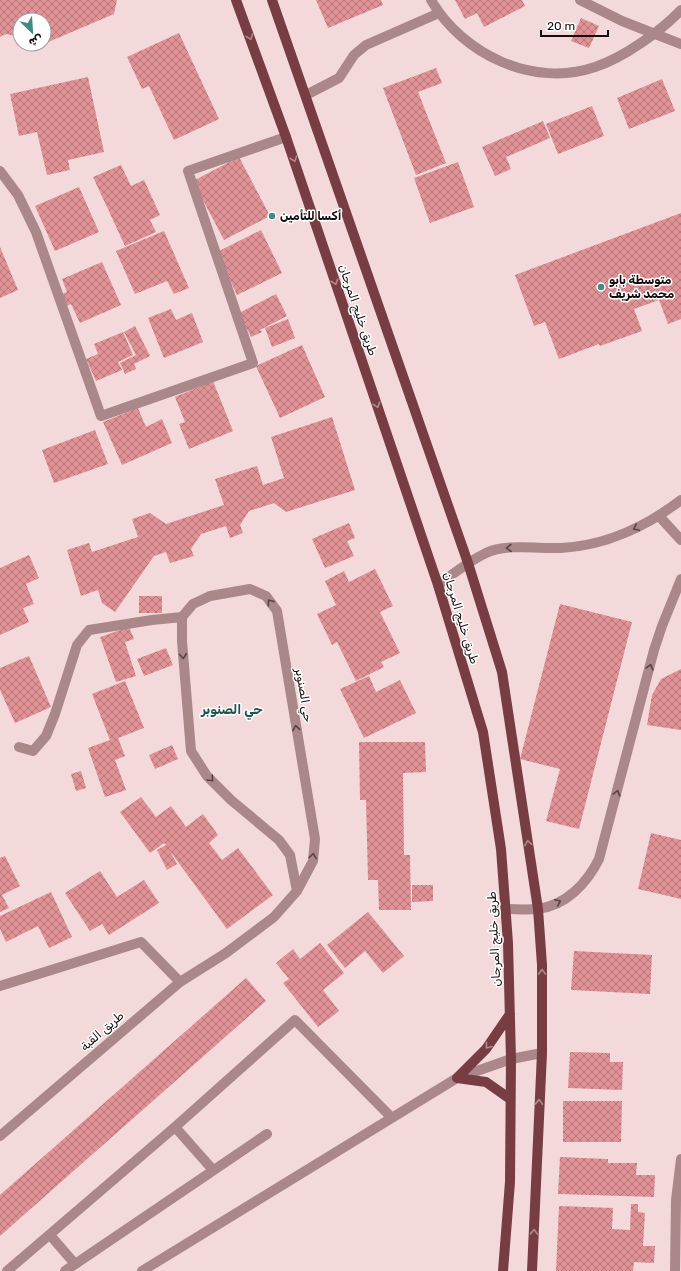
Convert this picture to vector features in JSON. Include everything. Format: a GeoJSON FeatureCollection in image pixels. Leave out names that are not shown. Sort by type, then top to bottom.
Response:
{"type":"FeatureCollection","features":[{"type":"Feature","properties":{"kind":"main road","name":"طريق خليج المرجان"},"geometry":{"type":"LineString","coordinates":[[236,0],[286,137],[438,585],[483,732],[501,849],[506,909],[510,1014],[510,1182],[503,1271]]}},
{"type":"Feature","properties":{"kind":"main road","name":"طريق خليج المرجان"},"geometry":{"type":"LineString","coordinates":[[272,0],[468,563],[502,672],[538,909],[542,965],[542,1053],[532,1271]]}},
{"type":"Feature","properties":{"kind":"main road"},"geometry":{"type":"LineString","coordinates":[[457,1078],[486,1049],[510,1014]]}},
{"type":"Feature","properties":{"kind":"main road"},"geometry":{"type":"LineString","coordinates":[[457,1078],[486,1082],[510,1099]]}},
{"type":"Feature","properties":{"kind":"street"},"geometry":{"type":"LineString","coordinates":[[431,0],[439,13],[464,40],[496,60],[532,72],[564,73],[596,67],[625,53],[653,34],[681,10]]}},
{"type":"Feature","properties":{"kind":"street"},"geometry":{"type":"LineString","coordinates":[[580,0],[622,21],[681,44]]}},
{"type":"Feature","properties":{"kind":"street"},"geometry":{"type":"LineString","coordinates":[[306,95],[339,78],[354,55],[366,45],[439,13]]}},
{"type":"Feature","properties":{"kind":"street"},"geometry":{"type":"LineString","coordinates":[[0,171],[18,195],[36,232],[101,416],[253,363],[188,171],[286,137]]}},
{"type":"Feature","properties":{"kind":"street"},"geometry":{"type":"LineString","coordinates":[[438,585],[486,552],[496,549],[563,548],[599,541],[627,532],[659,516],[681,500]]}},
{"type":"Feature","properties":{"kind":"street"},"geometry":{"type":"LineString","coordinates":[[659,516],[681,540]]}},
{"type":"Feature","properties":{"kind":"street"},"geometry":{"type":"LineString","coordinates":[[506,909],[538,909],[560,902],[570,896],[592,873],[599,859],[654,650],[681,579]]}},
{"type":"Feature","properties":{"kind":"street","name":"حي الصنوبر"},"geometry":{"type":"LineString","coordinates":[[182,617],[193,604],[210,596],[250,590],[266,596],[277,612],[315,839],[313,861],[297,891],[274,916],[226,953]]}},
{"type":"Feature","properties":{"kind":"street"},"geometry":{"type":"LineString","coordinates":[[19,747],[33,751],[46,736],[55,714],[77,645],[89,630],[182,617],[182,641],[191,751],[207,776],[231,800],[282,845],[290,855],[297,891]]}},
{"type":"Feature","properties":{"kind":"street"},"geometry":{"type":"LineString","coordinates":[[0,986],[141,942],[180,982]]}},
{"type":"Feature","properties":{"kind":"street","name":"طريق القبة"},"geometry":{"type":"LineString","coordinates":[[0,1136],[180,982],[226,953]]}},
{"type":"Feature","properties":{"kind":"street"},"geometry":{"type":"LineString","coordinates":[[7,1271],[175,1127],[295,1020],[392,1118]]}},
{"type":"Feature","properties":{"kind":"street"},"geometry":{"type":"LineString","coordinates":[[142,1271],[457,1078],[511,1059],[542,1053]]}},
{"type":"Feature","properties":{"kind":"street"},"geometry":{"type":"LineString","coordinates":[[175,1127],[213,1170]]}},
{"type":"Feature","properties":{"kind":"street"},"geometry":{"type":"LineString","coordinates":[[65,1271],[267,1134]]}},
{"type":"Feature","properties":{"kind":"street"},"geometry":{"type":"LineString","coordinates":[[675,1271],[676,1200],[681,1159]]}},
{"type":"Feature","properties":{"kind":"street"},"geometry":{"type":"LineString","coordinates":[[50,1235],[75,1264]]}},
{"type":"Feature","properties":{"kind":"building"},"geometry":{"type":"Polygon","coordinates":[[[0,0],[117,0],[114,14],[52,40],[52,12],[12,12],[12,35],[6,34],[0,37],[0,0]]]}},
{"type":"Feature","properties":{"kind":"building"},"geometry":{"type":"Polygon","coordinates":[[[316,0],[381,0],[383,5],[328,28],[316,0]]]}},
{"type":"Feature","properties":{"kind":"building"},"geometry":{"type":"Polygon","coordinates":[[[455,0],[522,0],[525,6],[484,27],[477,13],[465,19],[455,0]]]}},
{"type":"Feature","properties":{"kind":"building"},"geometry":{"type":"Polygon","coordinates":[[[581,18],[599,26],[589,48],[571,41],[581,18]]]}},
{"type":"Feature","properties":{"kind":"building"},"geometry":{"type":"Polygon","coordinates":[[[179,33],[219,119],[174,140],[149,86],[142,89],[127,57],[179,33]]]}},
{"type":"Feature","properties":{"kind":"building"},"geometry":{"type":"Polygon","coordinates":[[[436,68],[442,83],[418,92],[446,163],[416,175],[383,88],[436,68]]]}},
{"type":"Feature","properties":{"kind":"building"},"geometry":{"type":"Polygon","coordinates":[[[88,77],[104,152],[68,160],[70,170],[47,175],[37,132],[19,136],[10,94],[88,77]]]}},
{"type":"Feature","properties":{"kind":"building"},"geometry":{"type":"Polygon","coordinates":[[[662,79],[675,111],[629,129],[617,98],[662,79]]]}},
{"type":"Feature","properties":{"kind":"building"},"geometry":{"type":"Polygon","coordinates":[[[592,106],[604,136],[558,154],[546,124],[592,106]]]}},
{"type":"Feature","properties":{"kind":"building"},"geometry":{"type":"Polygon","coordinates":[[[543,121],[550,138],[506,157],[511,169],[495,176],[482,147],[543,121]]]}},
{"type":"Feature","properties":{"kind":"building"},"geometry":{"type":"Polygon","coordinates":[[[239,157],[270,216],[224,240],[193,181],[239,157]]]}},
{"type":"Feature","properties":{"kind":"building"},"geometry":{"type":"Polygon","coordinates":[[[458,162],[474,207],[430,223],[414,178],[458,162]]]}},
{"type":"Feature","properties":{"kind":"building"},"geometry":{"type":"Polygon","coordinates":[[[121,165],[131,186],[144,180],[160,215],[150,220],[156,232],[125,246],[93,177],[121,165]]]}},
{"type":"Feature","properties":{"kind":"building"},"geometry":{"type":"Polygon","coordinates":[[[79,187],[99,232],[55,251],[35,206],[79,187]]]}},
{"type":"Feature","properties":{"kind":"building","name":"متوسطة بابو محمد شريف"},"geometry":{"type":"Polygon","coordinates":[[[681,213],[681,319],[668,324],[659,300],[634,309],[642,331],[600,346],[599,344],[559,359],[545,322],[534,326],[515,275],[681,213]]]}},
{"type":"Feature","properties":{"kind":"building"},"geometry":{"type":"Polygon","coordinates":[[[261,230],[282,273],[237,295],[217,252],[261,230]]]}},
{"type":"Feature","properties":{"kind":"building"},"geometry":{"type":"Polygon","coordinates":[[[164,231],[189,288],[174,294],[167,281],[135,294],[116,251],[164,231]]]}},
{"type":"Feature","properties":{"kind":"building"},"geometry":{"type":"Polygon","coordinates":[[[0,247],[18,290],[0,298],[0,247]]]}},
{"type":"Feature","properties":{"kind":"building"},"geometry":{"type":"Polygon","coordinates":[[[102,262],[121,305],[80,323],[71,304],[64,307],[59,295],[67,292],[62,279],[102,262]]]}},
{"type":"Feature","properties":{"kind":"building"},"geometry":{"type":"Polygon","coordinates":[[[276,294],[287,316],[260,330],[262,332],[251,337],[239,313],[276,294]]]}},
{"type":"Feature","properties":{"kind":"building"},"geometry":{"type":"Polygon","coordinates":[[[171,309],[176,320],[192,313],[203,342],[164,358],[148,318],[171,309]]]}},
{"type":"Feature","properties":{"kind":"building"},"geometry":{"type":"Polygon","coordinates":[[[288,319],[295,338],[272,347],[265,328],[288,319]]]}},
{"type":"Feature","properties":{"kind":"building"},"geometry":{"type":"Polygon","coordinates":[[[135,326],[150,356],[134,364],[136,369],[125,374],[120,363],[136,355],[124,332],[135,326]]]}},
{"type":"Feature","properties":{"kind":"building"},"geometry":{"type":"Polygon","coordinates":[[[123,332],[133,355],[118,362],[122,370],[96,381],[86,359],[98,354],[94,344],[123,332]]]}},
{"type":"Feature","properties":{"kind":"building"},"geometry":{"type":"Polygon","coordinates":[[[302,345],[325,397],[280,418],[256,366],[302,345]]]}},
{"type":"Feature","properties":{"kind":"building"},"geometry":{"type":"Polygon","coordinates":[[[213,381],[233,431],[189,449],[179,424],[185,422],[175,397],[213,381]]]}},
{"type":"Feature","properties":{"kind":"building"},"geometry":{"type":"Polygon","coordinates":[[[138,408],[146,427],[162,419],[172,443],[122,465],[103,422],[138,408]]]}},
{"type":"Feature","properties":{"kind":"building"},"geometry":{"type":"Polygon","coordinates":[[[332,417],[355,490],[286,512],[274,503],[249,511],[240,525],[243,533],[230,538],[226,526],[201,534],[191,549],[194,556],[170,563],[166,552],[154,556],[115,612],[102,603],[98,590],[81,596],[67,550],[89,543],[92,552],[138,537],[132,519],[150,513],[166,524],[224,505],[215,479],[257,466],[263,485],[284,478],[271,437],[332,417]]]}},
{"type":"Feature","properties":{"kind":"building"},"geometry":{"type":"Polygon","coordinates":[[[95,430],[108,464],[54,483],[42,450],[95,430]]]}},
{"type":"Feature","properties":{"kind":"building"},"geometry":{"type":"Polygon","coordinates":[[[349,523],[355,538],[347,541],[354,556],[325,568],[312,539],[349,523]]]}},
{"type":"Feature","properties":{"kind":"building"},"geometry":{"type":"Polygon","coordinates":[[[29,555],[39,578],[26,584],[34,604],[23,608],[29,622],[0,635],[0,568],[29,555]]]}},
{"type":"Feature","properties":{"kind":"building"},"geometry":{"type":"Polygon","coordinates":[[[375,569],[393,606],[380,612],[400,653],[381,662],[384,667],[356,681],[337,642],[332,645],[317,614],[336,605],[325,581],[344,571],[349,582],[375,569]]]}},
{"type":"Feature","properties":{"kind":"building"},"geometry":{"type":"Polygon","coordinates":[[[139,596],[162,596],[162,613],[139,613],[139,596]]]}},
{"type":"Feature","properties":{"kind":"building"},"geometry":{"type":"Polygon","coordinates":[[[560,604],[632,622],[579,829],[546,821],[560,769],[520,759],[560,604]]]}},
{"type":"Feature","properties":{"kind":"building"},"geometry":{"type":"Polygon","coordinates":[[[129,627],[134,639],[125,642],[136,676],[116,682],[100,637],[129,627]]]}},
{"type":"Feature","properties":{"kind":"building"},"geometry":{"type":"Polygon","coordinates":[[[166,648],[173,665],[144,676],[137,659],[166,648]]]}},
{"type":"Feature","properties":{"kind":"building"},"geometry":{"type":"Polygon","coordinates":[[[29,656],[51,707],[15,723],[0,690],[0,668],[29,656]]]}},
{"type":"Feature","properties":{"kind":"building"},"geometry":{"type":"Polygon","coordinates":[[[681,669],[681,730],[647,725],[652,695],[661,679],[681,669]]]}},
{"type":"Feature","properties":{"kind":"building"},"geometry":{"type":"Polygon","coordinates":[[[369,676],[376,692],[400,680],[416,713],[364,738],[340,689],[369,676]]]}},
{"type":"Feature","properties":{"kind":"building"},"geometry":{"type":"Polygon","coordinates":[[[125,681],[144,728],[118,738],[125,756],[115,760],[126,790],[105,797],[88,748],[110,740],[92,694],[125,681]]]}},
{"type":"Feature","properties":{"kind":"building"},"geometry":{"type":"Polygon","coordinates":[[[359,742],[425,742],[426,772],[403,773],[404,855],[410,855],[411,910],[379,910],[378,880],[368,880],[366,800],[360,800],[359,742]]]}},
{"type":"Feature","properties":{"kind":"building"},"geometry":{"type":"Polygon","coordinates":[[[172,745],[178,759],[155,769],[149,755],[172,745]]]}},
{"type":"Feature","properties":{"kind":"building"},"geometry":{"type":"Polygon","coordinates":[[[81,771],[86,788],[76,791],[71,774],[81,771]]]}},
{"type":"Feature","properties":{"kind":"building"},"geometry":{"type":"Polygon","coordinates":[[[141,797],[156,817],[171,806],[186,827],[203,814],[218,835],[209,843],[222,860],[238,848],[273,895],[227,929],[170,851],[177,864],[167,870],[157,850],[166,845],[164,843],[150,853],[120,812],[141,797]]]}},
{"type":"Feature","properties":{"kind":"building"},"geometry":{"type":"Polygon","coordinates":[[[651,833],[681,840],[681,899],[638,889],[651,833]]]}},
{"type":"Feature","properties":{"kind":"building"},"geometry":{"type":"Polygon","coordinates":[[[5,856],[20,886],[2,895],[9,908],[0,912],[0,858],[5,856]]]}},
{"type":"Feature","properties":{"kind":"building"},"geometry":{"type":"Polygon","coordinates":[[[100,871],[117,897],[144,880],[159,903],[109,935],[102,924],[90,931],[65,893],[100,871]]]}},
{"type":"Feature","properties":{"kind":"building"},"geometry":{"type":"Polygon","coordinates":[[[412,885],[433,885],[433,901],[412,902],[412,885]]]}},
{"type":"Feature","properties":{"kind":"building"},"geometry":{"type":"Polygon","coordinates":[[[51,892],[72,937],[49,948],[38,926],[6,942],[0,929],[0,916],[51,892]]]}},
{"type":"Feature","properties":{"kind":"building"},"geometry":{"type":"Polygon","coordinates":[[[368,912],[404,956],[383,973],[365,951],[345,968],[327,945],[368,912]]]}},
{"type":"Feature","properties":{"kind":"building"},"geometry":{"type":"Polygon","coordinates":[[[320,943],[344,973],[323,990],[339,1011],[318,1027],[283,983],[289,979],[276,963],[293,949],[300,959],[320,943]]]}},
{"type":"Feature","properties":{"kind":"building"},"geometry":{"type":"Polygon","coordinates":[[[574,951],[652,955],[650,994],[571,990],[574,951]]]}},
{"type":"Feature","properties":{"kind":"building"},"geometry":{"type":"Polygon","coordinates":[[[246,978],[266,1001],[0,1236],[0,1195],[246,978]]]}},
{"type":"Feature","properties":{"kind":"building"},"geometry":{"type":"Polygon","coordinates":[[[570,1052],[610,1053],[610,1062],[623,1062],[622,1090],[568,1088],[570,1052]]]}},
{"type":"Feature","properties":{"kind":"building"},"geometry":{"type":"Polygon","coordinates":[[[563,1101],[622,1101],[621,1142],[563,1142],[563,1101]]]}},
{"type":"Feature","properties":{"kind":"building"},"geometry":{"type":"Polygon","coordinates":[[[560,1157],[608,1159],[608,1163],[637,1163],[636,1175],[655,1175],[654,1197],[558,1194],[560,1157]]]}},
{"type":"Feature","properties":{"kind":"building"},"geometry":{"type":"Polygon","coordinates":[[[631,1204],[638,1204],[638,1212],[645,1213],[643,1246],[655,1246],[654,1263],[634,1262],[633,1271],[556,1271],[559,1206],[613,1208],[612,1229],[630,1230],[631,1204]]]}},
{"type":"Feature","properties":{"kind":"place","name":"أكسا للتأمين"},"geometry":{"type":"Point","coordinates":[272,216]}},
{"type":"Feature","properties":{"kind":"place","name":"متوسطة بابو محمد شريف"},"geometry":{"type":"Point","coordinates":[601,287]}},
{"type":"Feature","properties":{"kind":"district","name":"حي الصنوبر"},"geometry":{"type":"Point","coordinates":[232,709]}}]}
